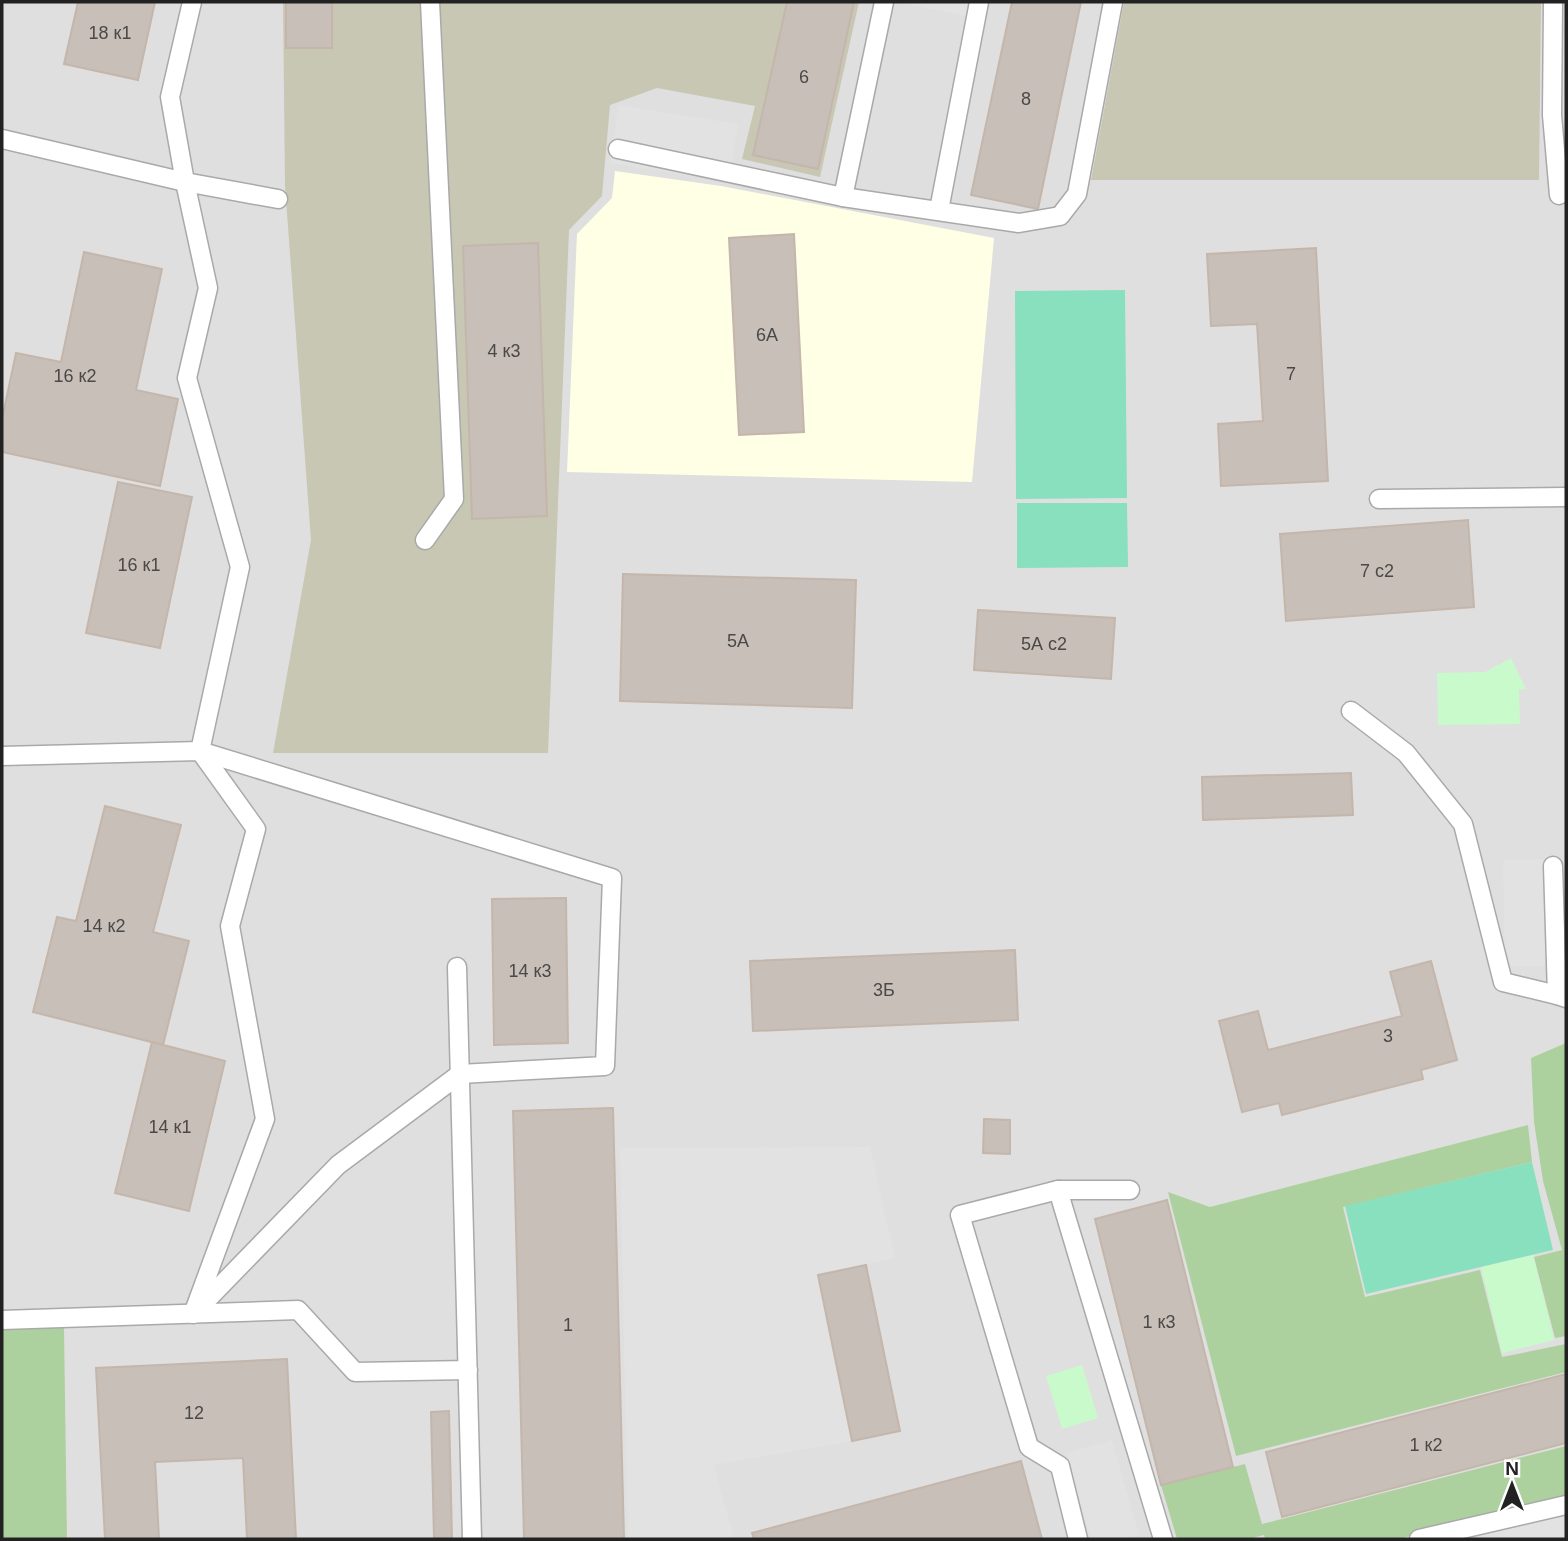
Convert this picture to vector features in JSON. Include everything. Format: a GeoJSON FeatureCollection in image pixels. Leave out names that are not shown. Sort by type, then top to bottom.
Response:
{"type":"FeatureCollection","features":[{"type":"Feature","properties":{"kind":"lane"},"geometry":{"type":"LineString","coordinates":[[192,2],[170,97],[208,288],[187,378],[240,568],[200,751],[256,829],[230,926],[265,1119],[194,1314]]}},
{"type":"Feature","properties":{"kind":"lane"},"geometry":{"type":"LineString","coordinates":[[425,540],[454,499],[430,2]]}},
{"type":"Feature","properties":{"kind":"lane"},"geometry":{"type":"LineString","coordinates":[[843,197],[884,2]]}},
{"type":"Feature","properties":{"kind":"lane"},"geometry":{"type":"LineString","coordinates":[[940,211],[979,2]]}},
{"type":"Feature","properties":{"kind":"lane"},"geometry":{"type":"LineString","coordinates":[[618,149],[843,197],[1019,223],[1059,216],[1077,194],[1113,2]]}},
{"type":"Feature","properties":{"kind":"lane"},"geometry":{"type":"LineString","coordinates":[[1553,2],[1552,115],[1559,195]]}},
{"type":"Feature","properties":{"kind":"lane"},"geometry":{"type":"LineString","coordinates":[[2,139],[185,182],[278,199]]}},
{"type":"Feature","properties":{"kind":"lane"},"geometry":{"type":"LineString","coordinates":[[1379,499],[1566,497]]}},
{"type":"Feature","properties":{"kind":"lane"},"geometry":{"type":"LineString","coordinates":[[1351,711],[1406,753],[1463,824],[1503,982],[1562,996],[1553,866]]}},
{"type":"Feature","properties":{"kind":"lane"},"geometry":{"type":"LineString","coordinates":[[2,756],[200,751],[612,878],[605,1066],[460,1073],[338,1165],[194,1314]]}},
{"type":"Feature","properties":{"kind":"lane"},"geometry":{"type":"LineString","coordinates":[[457,967],[472,1539]]}},
{"type":"Feature","properties":{"kind":"lane"},"geometry":{"type":"LineString","coordinates":[[1079,1539],[1059,1466],[1029,1447],[960,1215],[1058,1190],[1130,1190]]}},
{"type":"Feature","properties":{"kind":"lane"},"geometry":{"type":"LineString","coordinates":[[1058,1190],[1163,1539]]}},
{"type":"Feature","properties":{"kind":"lane"},"geometry":{"type":"LineString","coordinates":[[2,1320],[299,1310],[355,1372],[468,1370]]}},
{"type":"Feature","properties":{"kind":"lane"},"geometry":{"type":"LineString","coordinates":[[1419,1539],[1566,1505]]}},
{"type":"Feature","properties":{"kind":"shaded area"},"geometry":{"type":"Polygon","coordinates":[[[2,2],[1566,2],[1566,1539],[2,1539],[2,2]]]}},
{"type":"Feature","properties":{"kind":"shaded area"},"geometry":{"type":"Polygon","coordinates":[[[283,2],[859,2],[820,177],[742,159],[755,106],[657,88],[610,105],[602,196],[569,230],[548,753],[273,753],[311,540],[285,186],[283,2]]]}},
{"type":"Feature","properties":{"kind":"shaded area"},"geometry":{"type":"Polygon","coordinates":[[[897,2],[973,2],[970,17],[897,2]]]}},
{"type":"Feature","properties":{"kind":"shaded area"},"geometry":{"type":"Polygon","coordinates":[[[1124,2],[1541,2],[1539,180],[1091,180],[1124,2]]]}},
{"type":"Feature","properties":{"kind":"shaded area"},"geometry":{"type":"Polygon","coordinates":[[[619,105],[738,124],[729,182],[610,163],[619,105]]]}},
{"type":"Feature","properties":{"kind":"shaded area"},"geometry":{"type":"Polygon","coordinates":[[[615,171],[721,186],[994,238],[972,482],[567,472],[577,234],[612,198],[615,171]]]}},
{"type":"Feature","properties":{"kind":"shaded area"},"geometry":{"type":"Polygon","coordinates":[[[1566,859],[1566,966],[1505,966],[1503,860],[1566,859]]]}},
{"type":"Feature","properties":{"kind":"shaded area"},"geometry":{"type":"Polygon","coordinates":[[[870,1147],[895,1258],[818,1275],[852,1441],[714,1465],[734,1539],[628,1539],[620,1148],[870,1147]]]}},
{"type":"Feature","properties":{"kind":"shaded area"},"geometry":{"type":"Polygon","coordinates":[[[1112,1440],[1139,1535],[1124,1539],[1091,1539],[1066,1453],[1112,1440]]]}},
{"type":"Feature","properties":{"kind":"shaded area"},"geometry":{"type":"Polygon","coordinates":[[[1566,1505],[1566,1539],[1433,1539],[1566,1505]]]}},
{"type":"Feature","properties":{"kind":"green space"},"geometry":{"type":"Polygon","coordinates":[[[1125,290],[1127,498],[1016,499],[1015,291],[1125,290]]]}},
{"type":"Feature","properties":{"kind":"green space"},"geometry":{"type":"Polygon","coordinates":[[[1017,503],[1127,503],[1128,567],[1017,568],[1017,503]]]}},
{"type":"Feature","properties":{"kind":"green space"},"geometry":{"type":"Polygon","coordinates":[[[1511,658],[1526,689],[1519,690],[1520,724],[1438,725],[1437,673],[1485,672],[1511,658]]]}},
{"type":"Feature","properties":{"kind":"green space"},"geometry":{"type":"Polygon","coordinates":[[[1566,1043],[1566,1336],[1555,1338],[1534,1257],[1562,1250],[1543,1181],[1534,1122],[1531,1058],[1566,1043]]]}},
{"type":"Feature","properties":{"kind":"green space"},"geometry":{"type":"Polygon","coordinates":[[[1528,1125],[1532,1162],[1343,1207],[1365,1297],[1480,1270],[1502,1357],[1566,1344],[1566,1372],[1236,1456],[1168,1192],[1210,1207],[1528,1125]]]}},
{"type":"Feature","properties":{"kind":"green space"},"geometry":{"type":"Polygon","coordinates":[[[1532,1162],[1553,1250],[1366,1294],[1345,1206],[1532,1162]]]}},
{"type":"Feature","properties":{"kind":"green space"},"geometry":{"type":"Polygon","coordinates":[[[1533,1255],[1554,1340],[1502,1353],[1481,1267],[1533,1255]]]}},
{"type":"Feature","properties":{"kind":"green space"},"geometry":{"type":"Polygon","coordinates":[[[2,1327],[64,1327],[67,1539],[2,1539],[2,1327]]]}},
{"type":"Feature","properties":{"kind":"green space"},"geometry":{"type":"Polygon","coordinates":[[[1082,1365],[1098,1418],[1062,1429],[1046,1376],[1082,1365]]]}},
{"type":"Feature","properties":{"kind":"green space"},"geometry":{"type":"Polygon","coordinates":[[[1566,1446],[1566,1500],[1398,1539],[1265,1539],[1264,1535],[1248,1539],[1177,1539],[1161,1485],[1245,1464],[1262,1524],[1566,1446]]]}},
{"type":"Feature","properties":{"kind":"building"},"geometry":{"type":"Polygon","coordinates":[[[78,2],[155,2],[138,80],[64,64],[78,2]]]}},
{"type":"Feature","properties":{"kind":"building"},"geometry":{"type":"Polygon","coordinates":[[[286,2],[332,2],[332,48],[286,48],[286,2]]]}},
{"type":"Feature","properties":{"kind":"building"},"geometry":{"type":"Polygon","coordinates":[[[787,2],[854,2],[818,169],[753,155],[787,2]]]}},
{"type":"Feature","properties":{"kind":"building"},"geometry":{"type":"Polygon","coordinates":[[[1012,2],[1081,2],[1038,209],[971,195],[1012,2]]]}},
{"type":"Feature","properties":{"kind":"building"},"geometry":{"type":"Polygon","coordinates":[[[794,234],[804,432],[739,435],[729,238],[794,234]]]}},
{"type":"Feature","properties":{"kind":"building"},"geometry":{"type":"Polygon","coordinates":[[[538,243],[547,516],[472,519],[463,246],[538,243]]]}},
{"type":"Feature","properties":{"kind":"building"},"geometry":{"type":"Polygon","coordinates":[[[1316,248],[1328,481],[1221,486],[1218,424],[1263,421],[1257,324],[1211,326],[1207,254],[1316,248]]]}},
{"type":"Feature","properties":{"kind":"building"},"geometry":{"type":"Polygon","coordinates":[[[84,252],[162,269],[136,390],[178,399],[160,486],[2,452],[2,419],[16,353],[61,362],[84,252]]]}},
{"type":"Feature","properties":{"kind":"building"},"geometry":{"type":"Polygon","coordinates":[[[118,482],[192,497],[160,648],[86,633],[118,482]]]}},
{"type":"Feature","properties":{"kind":"building"},"geometry":{"type":"Polygon","coordinates":[[[1468,520],[1474,607],[1286,621],[1280,534],[1468,520]]]}},
{"type":"Feature","properties":{"kind":"building"},"geometry":{"type":"Polygon","coordinates":[[[623,574],[856,580],[852,708],[620,701],[623,574]]]}},
{"type":"Feature","properties":{"kind":"building"},"geometry":{"type":"Polygon","coordinates":[[[978,610],[1115,618],[1111,679],[974,670],[978,610]]]}},
{"type":"Feature","properties":{"kind":"building"},"geometry":{"type":"Polygon","coordinates":[[[1351,773],[1353,815],[1203,820],[1202,777],[1351,773]]]}},
{"type":"Feature","properties":{"kind":"building"},"geometry":{"type":"Polygon","coordinates":[[[105,806],[181,825],[153,932],[189,941],[163,1045],[33,1012],[57,917],[76,921],[105,806]]]}},
{"type":"Feature","properties":{"kind":"building"},"geometry":{"type":"Polygon","coordinates":[[[566,898],[568,1043],[494,1045],[492,899],[566,898]]]}},
{"type":"Feature","properties":{"kind":"building"},"geometry":{"type":"Polygon","coordinates":[[[1015,950],[1018,1020],[753,1031],[750,961],[1015,950]]]}},
{"type":"Feature","properties":{"kind":"building"},"geometry":{"type":"Polygon","coordinates":[[[1431,961],[1457,1060],[1421,1070],[1423,1079],[1282,1115],[1279,1103],[1242,1112],[1219,1021],[1258,1011],[1268,1050],[1402,1016],[1390,972],[1431,961]]]}},
{"type":"Feature","properties":{"kind":"building"},"geometry":{"type":"Polygon","coordinates":[[[152,1042],[225,1061],[189,1211],[115,1193],[152,1042]]]}},
{"type":"Feature","properties":{"kind":"building"},"geometry":{"type":"Polygon","coordinates":[[[613,1108],[624,1539],[524,1539],[513,1111],[613,1108]]]}},
{"type":"Feature","properties":{"kind":"building"},"geometry":{"type":"Polygon","coordinates":[[[984,1119],[1010,1120],[1010,1154],[983,1153],[984,1119]]]}},
{"type":"Feature","properties":{"kind":"building"},"geometry":{"type":"Polygon","coordinates":[[[1167,1200],[1233,1467],[1161,1485],[1095,1219],[1167,1200]]]}},
{"type":"Feature","properties":{"kind":"building"},"geometry":{"type":"Polygon","coordinates":[[[866,1265],[900,1431],[852,1441],[818,1275],[866,1265]]]}},
{"type":"Feature","properties":{"kind":"building"},"geometry":{"type":"Polygon","coordinates":[[[287,1359],[296,1539],[247,1539],[243,1458],[155,1462],[159,1539],[105,1539],[96,1368],[287,1359]]]}},
{"type":"Feature","properties":{"kind":"building"},"geometry":{"type":"Polygon","coordinates":[[[1566,1374],[1566,1443],[1282,1517],[1266,1452],[1566,1374]]]}},
{"type":"Feature","properties":{"kind":"building"},"geometry":{"type":"Polygon","coordinates":[[[449,1411],[452,1538],[434,1538],[431,1412],[449,1411]]]}},
{"type":"Feature","properties":{"kind":"building"},"geometry":{"type":"Polygon","coordinates":[[[1021,1461],[1042,1539],[754,1539],[752,1533],[1021,1461]]]}}]}
